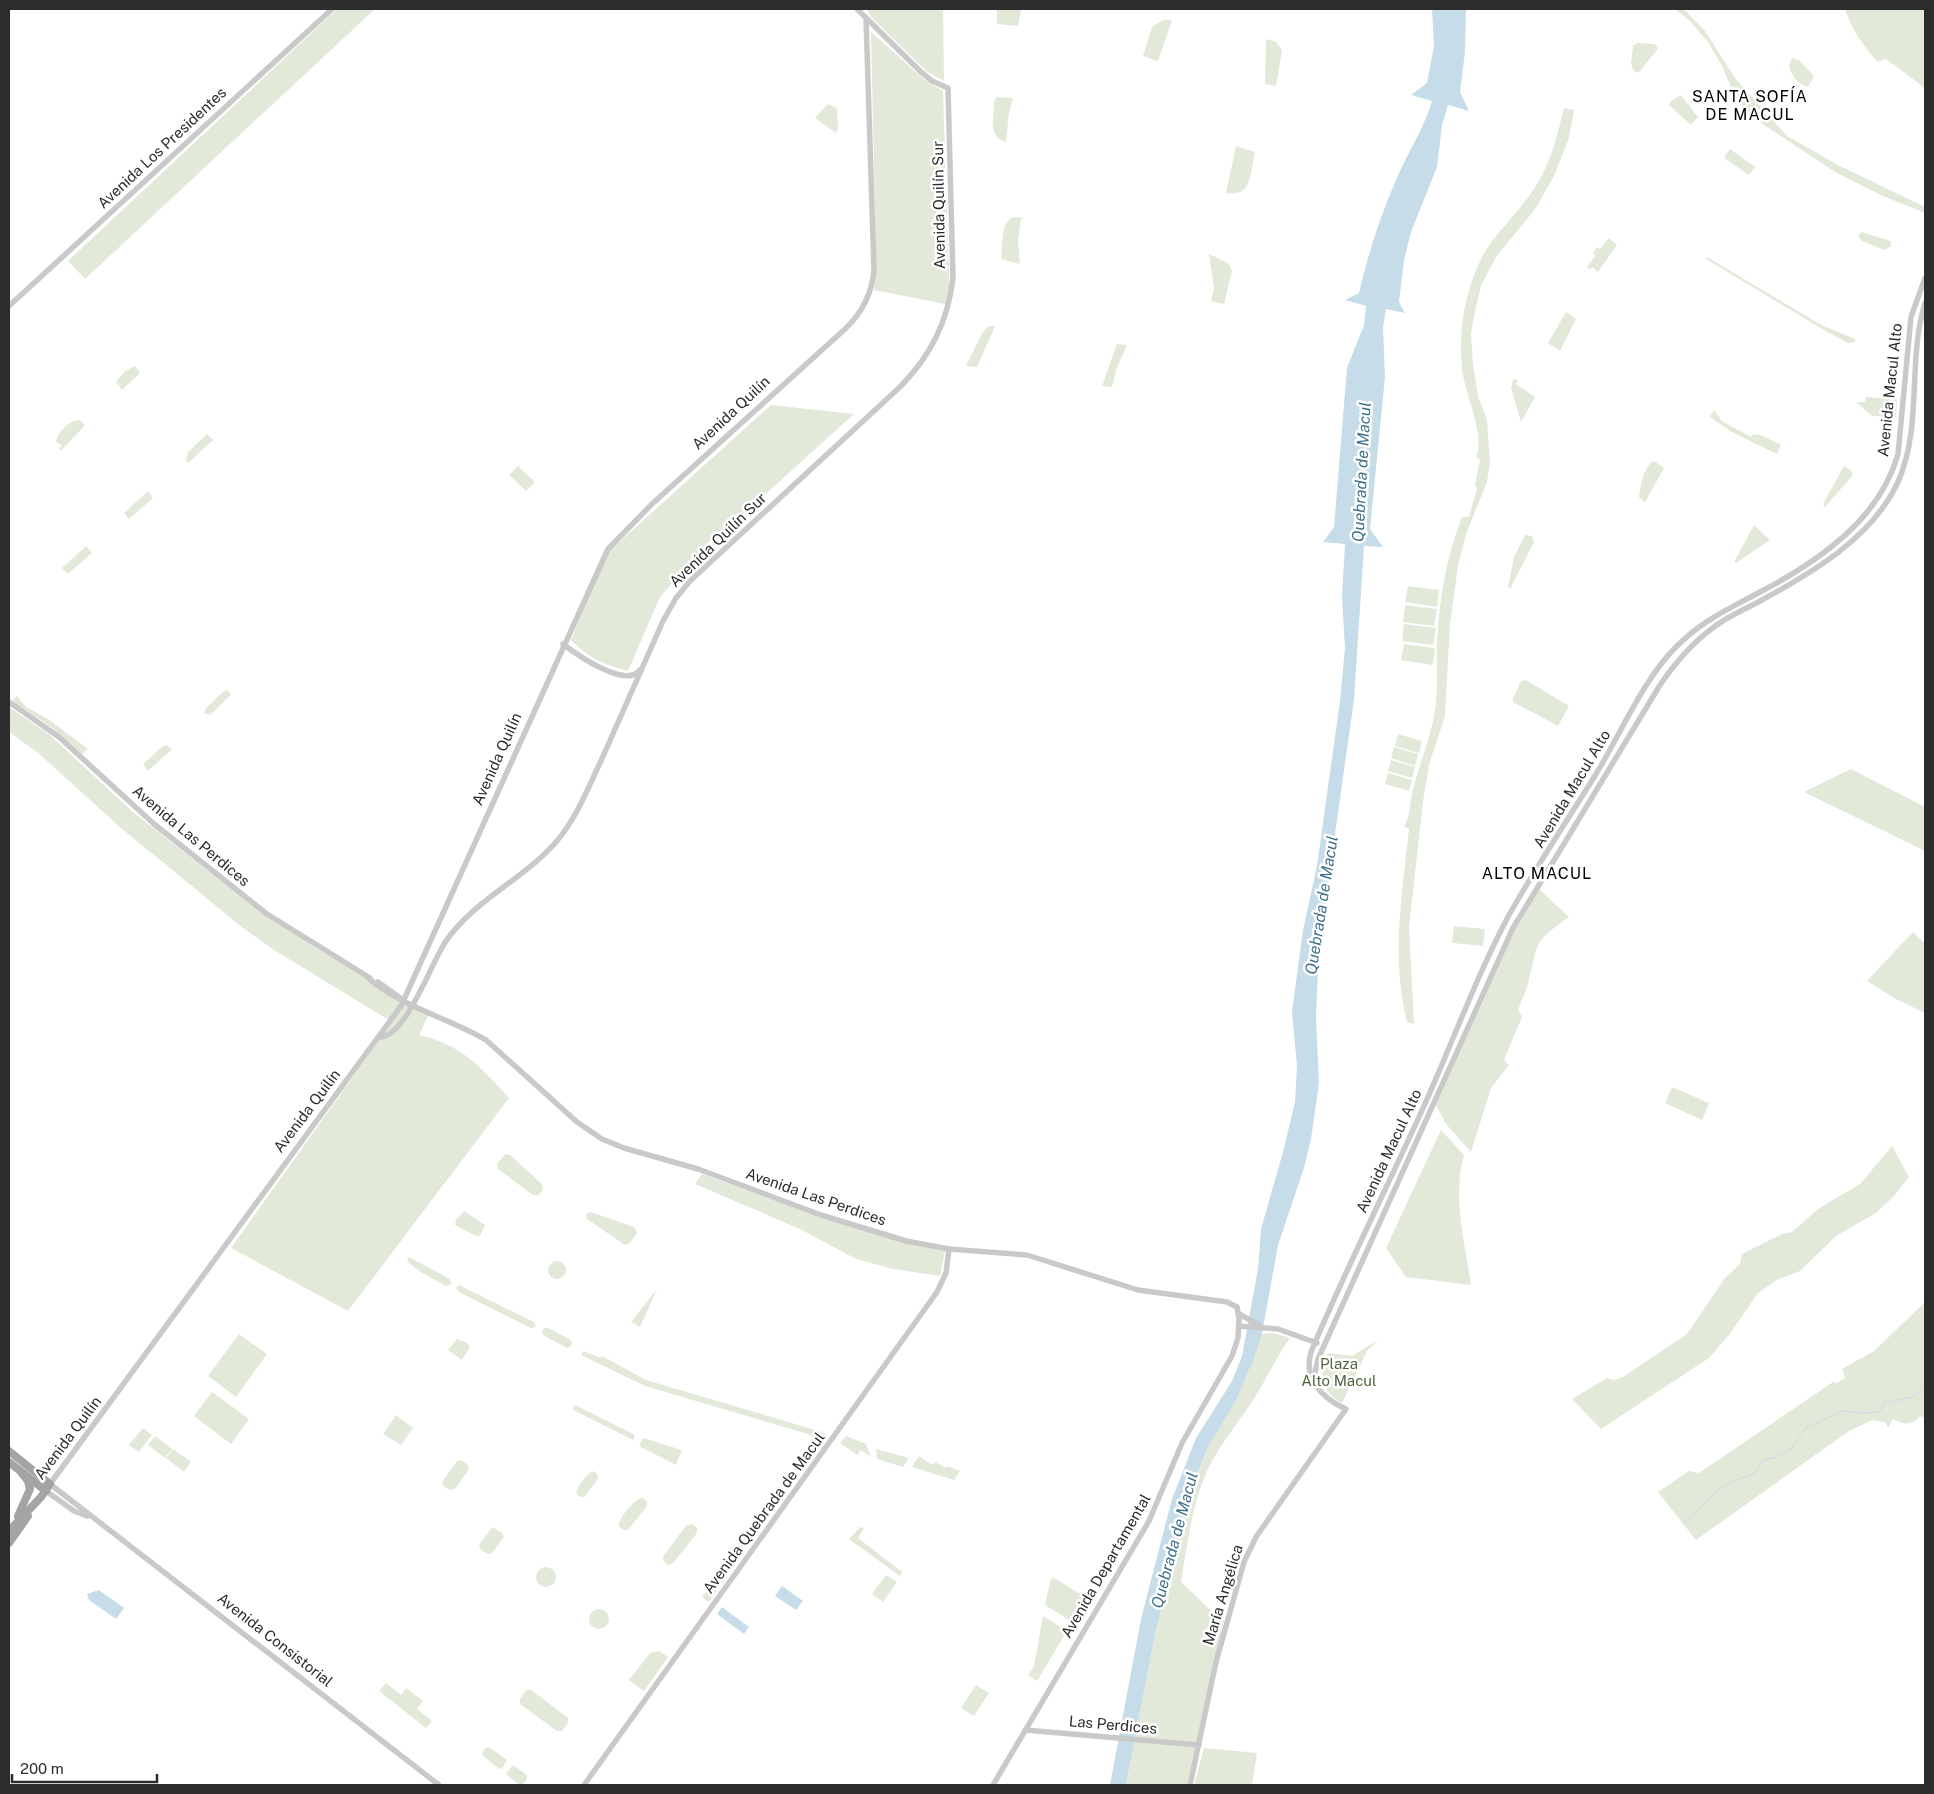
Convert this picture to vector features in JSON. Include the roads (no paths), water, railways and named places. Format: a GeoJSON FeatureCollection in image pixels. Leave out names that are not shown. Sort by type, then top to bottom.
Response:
{"type":"FeatureCollection","features":[{"type":"Feature","properties":{"kind":"main road","name":"Avenida Consistorial"},"geometry":{"type":"LineString","coordinates":[[9,1452],[48,1488]]}},
{"type":"Feature","properties":{"kind":"main road","name":"Avenida Consistorial"},"geometry":{"type":"LineString","coordinates":[[9,1462],[21,1472],[48,1488]]}},
{"type":"Feature","properties":{"kind":"main road"},"geometry":{"type":"LineString","coordinates":[[10,1530],[30,1493],[30,1486],[21,1472]]}},
{"type":"Feature","properties":{"kind":"main road","name":"Avenida Quilín"},"geometry":{"type":"LineString","coordinates":[[9,1543],[48,1488]]}},
{"type":"Feature","properties":{"kind":"main road","name":"Avenida Quilín"},"geometry":{"type":"LineString","coordinates":[[10,1530],[37,1503]]}},
{"type":"Feature","properties":{"kind":"street","name":"Avenida Los Presidentes"},"geometry":{"type":"LineString","coordinates":[[9,306],[332,9]]}},
{"type":"Feature","properties":{"kind":"street"},"geometry":{"type":"LineString","coordinates":[[857,9],[866,18]]}},
{"type":"Feature","properties":{"kind":"street","name":"Avenida Quilín Sur"},"geometry":{"type":"LineString","coordinates":[[380,1037],[393,1033],[413,1004],[443,946],[463,922],[543,856],[562,835],[580,807],[668,610],[687,585],[901,386],[920,364],[936,340],[948,306],[954,278],[948,88],[925,75],[866,18]]}},
{"type":"Feature","properties":{"kind":"street","name":"Avenida Quilín"},"geometry":{"type":"LineString","coordinates":[[48,1488],[380,1037],[403,1000],[600,562],[611,544],[850,324],[868,297],[874,278],[874,258],[866,18]]}},
{"type":"Feature","properties":{"kind":"street","name":"Avenida Macul Alto"},"geometry":{"type":"LineString","coordinates":[[1316,1386],[1310,1376],[1308,1364],[1315,1342],[1428,1097],[1498,936],[1520,896],[1658,670],[1675,647],[1699,627],[1729,606],[1786,577],[1831,546],[1859,522],[1883,491],[1893,469],[1899,445],[1911,317],[1925,278]]}},
{"type":"Feature","properties":{"kind":"street","name":"Avenida Macul Alto"},"geometry":{"type":"LineString","coordinates":[[1316,1386],[1315,1369],[1513,928],[1660,685],[1680,658],[1706,633],[1733,614],[1802,576],[1834,553],[1869,524],[1890,496],[1902,473],[1910,443],[1916,344],[1925,303]]}},
{"type":"Feature","properties":{"kind":"street"},"geometry":{"type":"LineString","coordinates":[[563,644],[591,664],[630,676],[637,674],[643,666]]}},
{"type":"Feature","properties":{"kind":"street"},"geometry":{"type":"LineString","coordinates":[[630,676],[634,681],[633,691]]}},
{"type":"Feature","properties":{"kind":"street","name":"Avenida Las Perdices"},"geometry":{"type":"LineString","coordinates":[[9,702],[59,737],[154,824],[262,910],[293,932],[366,976],[391,996],[413,1004],[486,1040],[572,1118],[602,1139],[624,1148],[724,1178],[821,1215],[906,1241],[949,1248],[1027,1255],[1138,1290],[1227,1302],[1237,1307],[1239,1314],[1247,1323]]}},
{"type":"Feature","properties":{"kind":"street"},"geometry":{"type":"LineString","coordinates":[[431,941],[443,946]]}},
{"type":"Feature","properties":{"kind":"street"},"geometry":{"type":"LineString","coordinates":[[427,950],[437,957]]}},
{"type":"Feature","properties":{"kind":"street","name":"Avenida Quebrada de Macul"},"geometry":{"type":"LineString","coordinates":[[584,1785],[937,1292],[946,1273],[949,1248]]}},
{"type":"Feature","properties":{"kind":"street"},"geometry":{"type":"LineString","coordinates":[[1239,1314],[1239,1326],[1247,1323],[1286,1331],[1325,1346]]}},
{"type":"Feature","properties":{"kind":"street","name":"Avenida Departamental"},"geometry":{"type":"LineString","coordinates":[[993,1785],[1148,1521],[1182,1443],[1232,1356],[1238,1338],[1239,1326]]}},
{"type":"Feature","properties":{"kind":"street","name":"María Angélica"},"geometry":{"type":"LineString","coordinates":[[1190,1785],[1216,1662],[1247,1554],[1256,1537],[1346,1409],[1327,1398],[1316,1386]]}},
{"type":"Feature","properties":{"kind":"street","name":"Avenida Consistorial"},"geometry":{"type":"LineString","coordinates":[[48,1488],[205,1602],[439,1785]]}},
{"type":"Feature","properties":{"kind":"street","name":"Las Perdices"},"geometry":{"type":"LineString","coordinates":[[1025,1730],[1198,1745]]}},
{"type":"Feature","properties":{"kind":"water","name":"Quebrada de Macul"},"geometry":{"type":"Polygon","coordinates":[[[1432,9],[1466,9],[1465,52],[1460,92],[1469,111],[1448,105],[1442,125],[1437,167],[1411,232],[1404,261],[1399,302],[1405,313],[1386,309],[1383,328],[1385,377],[1370,529],[1383,547],[1364,546],[1354,700],[1319,947],[1316,1017],[1319,1083],[1311,1139],[1304,1168],[1278,1245],[1262,1334],[1253,1361],[1237,1398],[1207,1449],[1190,1492],[1155,1635],[1126,1785],[1110,1785],[1141,1619],[1172,1499],[1196,1438],[1232,1381],[1242,1356],[1258,1269],[1261,1229],[1295,1102],[1297,1066],[1292,1012],[1303,930],[1317,866],[1340,701],[1345,648],[1342,597],[1345,544],[1323,542],[1334,527],[1347,368],[1364,325],[1366,306],[1345,300],[1359,293],[1370,250],[1385,208],[1400,170],[1425,121],[1432,101],[1411,95],[1427,83],[1434,46],[1432,9]]]}},
{"type":"Feature","properties":{"kind":"water"},"geometry":{"type":"Polygon","coordinates":[[[782,1586],[803,1601],[796,1610],[775,1596],[782,1586]]]}},
{"type":"Feature","properties":{"kind":"water"},"geometry":{"type":"Polygon","coordinates":[[[99,1590],[124,1608],[116,1619],[89,1600],[87,1594],[99,1590]]]}},
{"type":"Feature","properties":{"kind":"water"},"geometry":{"type":"Polygon","coordinates":[[[722,1607],[749,1627],[744,1634],[717,1614],[722,1607]]]}},
{"type":"Feature","properties":{"kind":"waterway"},"geometry":{"type":"LineString","coordinates":[[1684,1523],[1722,1486],[1755,1473],[1764,1460],[1777,1457],[1791,1449],[1806,1428],[1841,1411],[1880,1412],[1885,1403],[1913,1397],[1925,1387]]}},
{"type":"Feature","properties":{"kind":"district","name":"SANTA SOFÍA DE MACUL"},"geometry":{"type":"Point","coordinates":[1750,105]}},
{"type":"Feature","properties":{"kind":"district","name":"ALTO MACUL"},"geometry":{"type":"Point","coordinates":[1537,873]}},
{"type":"Feature","properties":{"kind":"park label","name":"Plaza Alto Macul"},"geometry":{"type":"Point","coordinates":[1339,1372]}}]}
